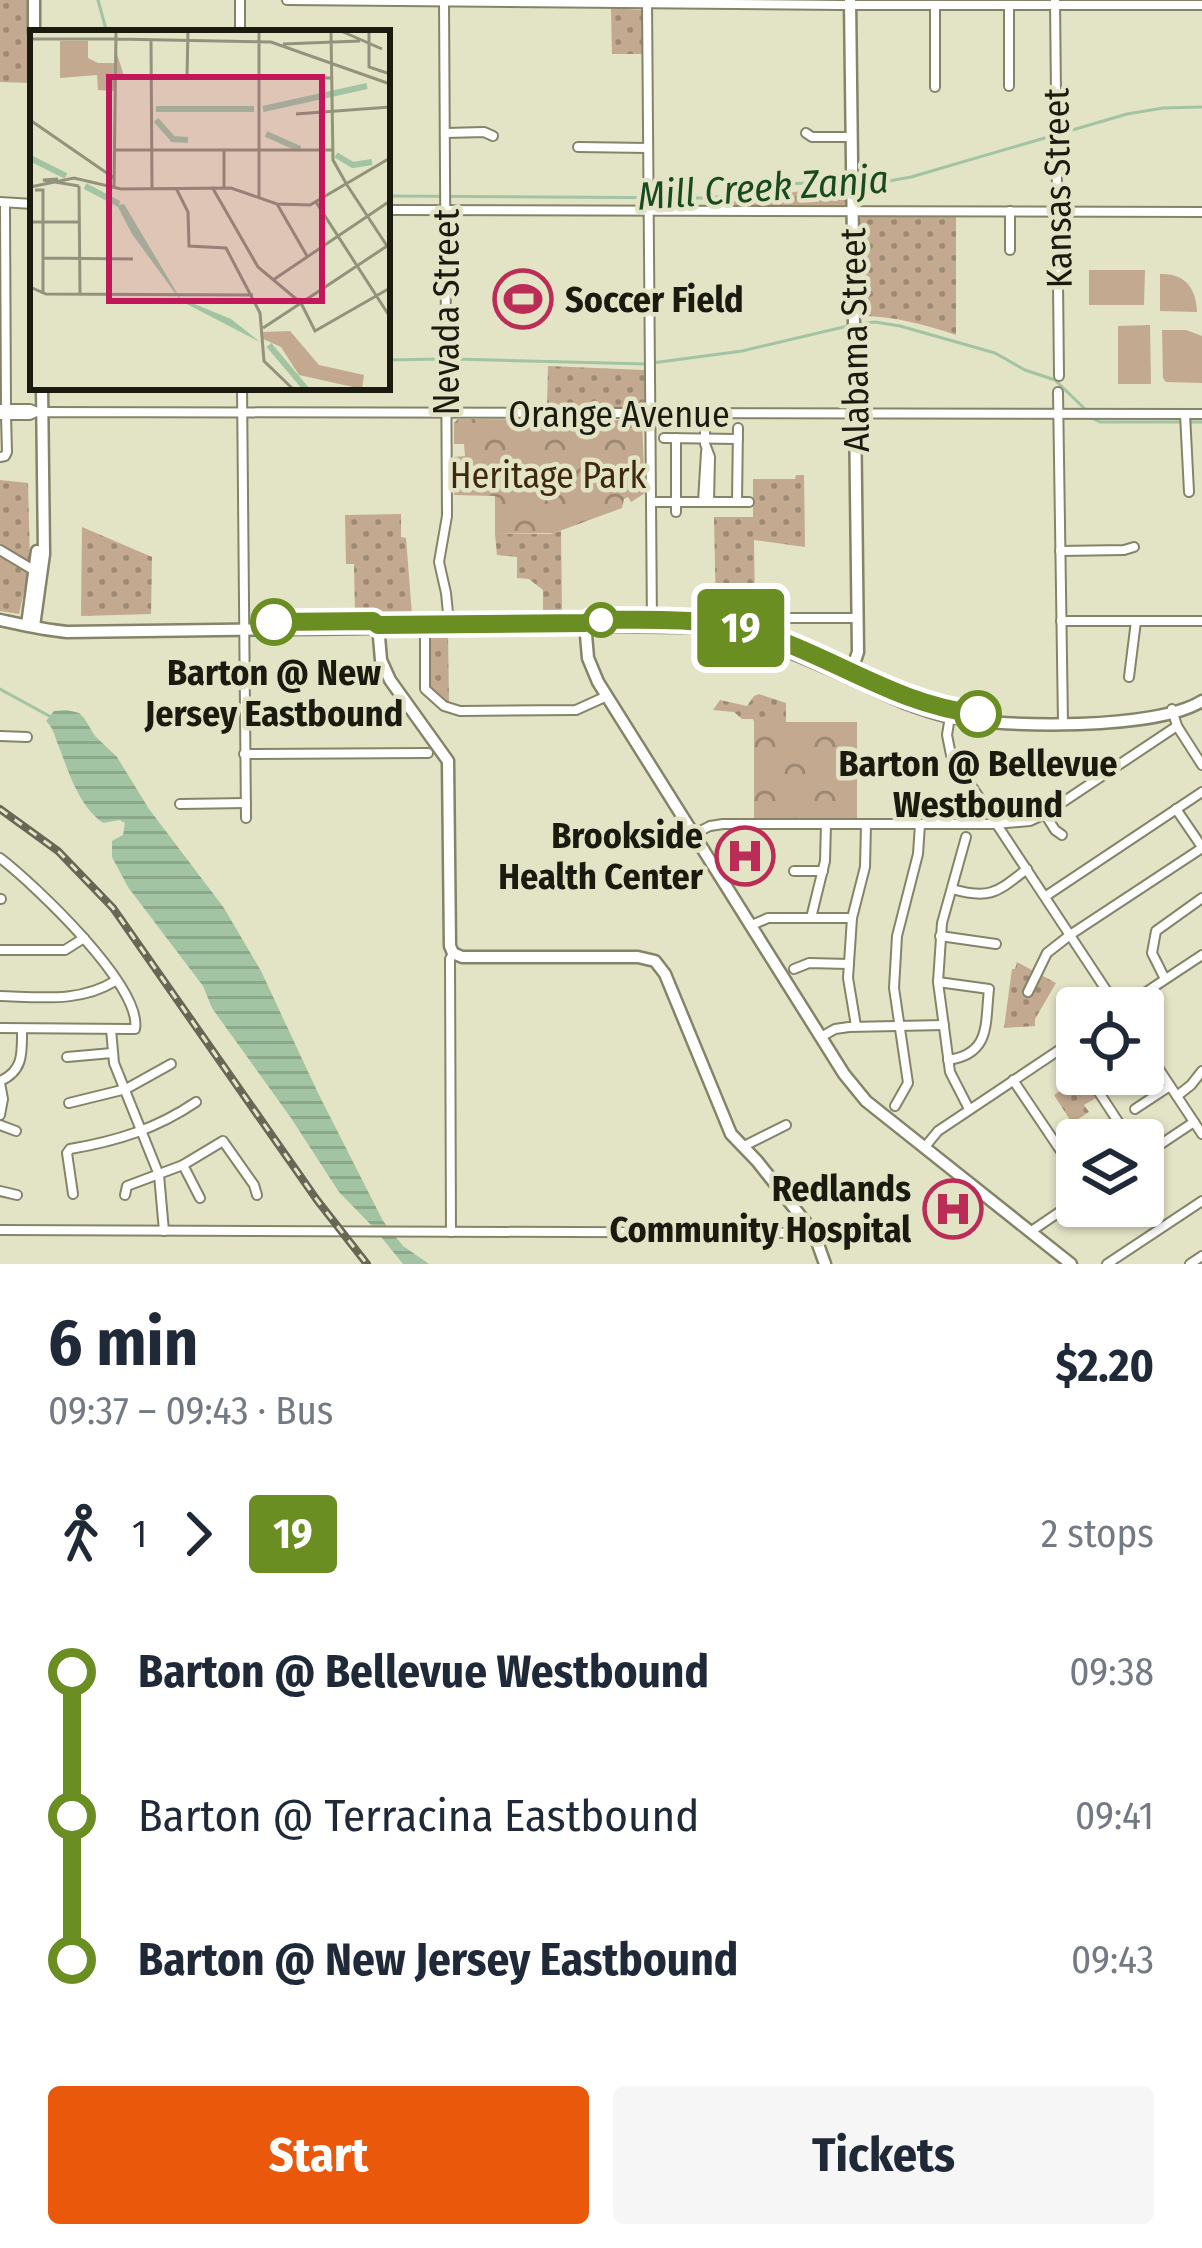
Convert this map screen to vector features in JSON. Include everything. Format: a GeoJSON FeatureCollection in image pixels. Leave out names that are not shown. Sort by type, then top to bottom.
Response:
{"type":"FeatureCollection","features":[{"type":"Feature","properties":{"kind":"main road","name":"Alabama Street"},"geometry":{"type":"LineString","coordinates":[[850,3],[857,618],[857,655],[850,675]]}},
{"type":"Feature","properties":{"kind":"main road"},"geometry":{"type":"LineString","coordinates":[[30,625],[44,563],[39,390]]}},
{"type":"Feature","properties":{"kind":"main road"},"geometry":{"type":"LineString","coordinates":[[30,625],[40,532]]}},
{"type":"Feature","properties":{"kind":"main road"},"geometry":{"type":"LineString","coordinates":[[0,620],[67,632],[373,621],[378,625],[724,627],[850,675],[905,703],[950,713],[1063,720],[1131,718],[1171,714],[1199,702]]}},
{"type":"Feature","properties":{"kind":"main road"},"geometry":{"type":"LineString","coordinates":[[585,623],[588,658],[607,696],[844,1074],[866,1101],[1071,1264]]}},
{"type":"Feature","properties":{"kind":"main road"},"geometry":{"type":"LineString","coordinates":[[378,625],[381,660],[390,680],[448,761],[453,953],[655,961],[665,974],[730,1134],[814,1233],[826,1264]]}},
{"type":"Feature","properties":{"kind":"main road"},"geometry":{"type":"LineString","coordinates":[[1131,718],[1171,714]]}},
{"type":"Feature","properties":{"kind":"street"},"geometry":{"type":"LineString","coordinates":[[240,0],[241,30]]}},
{"type":"Feature","properties":{"kind":"street"},"geometry":{"type":"LineString","coordinates":[[287,0],[1202,4]]}},
{"type":"Feature","properties":{"kind":"street","name":"Nevada Street"},"geometry":{"type":"LineString","coordinates":[[444,1],[447,518],[439,562],[449,623]]}},
{"type":"Feature","properties":{"kind":"street"},"geometry":{"type":"LineString","coordinates":[[647,2],[652,623]]}},
{"type":"Feature","properties":{"kind":"street","name":"Kansas Street"},"geometry":{"type":"LineString","coordinates":[[1055,3],[1059,376]]}},
{"type":"Feature","properties":{"kind":"street"},"geometry":{"type":"LineString","coordinates":[[935,5],[935,87]]}},
{"type":"Feature","properties":{"kind":"street"},"geometry":{"type":"LineString","coordinates":[[1009,5],[1009,86]]}},
{"type":"Feature","properties":{"kind":"street"},"geometry":{"type":"LineString","coordinates":[[446,133],[494,136]]}},
{"type":"Feature","properties":{"kind":"street"},"geometry":{"type":"LineString","coordinates":[[806,134],[852,136]]}},
{"type":"Feature","properties":{"kind":"street"},"geometry":{"type":"LineString","coordinates":[[578,147],[648,148]]}},
{"type":"Feature","properties":{"kind":"street"},"geometry":{"type":"LineString","coordinates":[[390,210],[445,202],[648,209],[1202,212]]}},
{"type":"Feature","properties":{"kind":"street"},"geometry":{"type":"LineString","coordinates":[[2,205],[3,456]]}},
{"type":"Feature","properties":{"kind":"street"},"geometry":{"type":"LineString","coordinates":[[1010,211],[1010,250]]}},
{"type":"Feature","properties":{"kind":"street"},"geometry":{"type":"LineString","coordinates":[[242,390],[246,818]]}},
{"type":"Feature","properties":{"kind":"street"},"geometry":{"type":"LineString","coordinates":[[1058,392],[1063,720]]}},
{"type":"Feature","properties":{"kind":"street","name":"Orange Avenue"},"geometry":{"type":"LineString","coordinates":[[3,412],[1202,414]]}},
{"type":"Feature","properties":{"kind":"street"},"geometry":{"type":"LineString","coordinates":[[705,414],[706,502]]}},
{"type":"Feature","properties":{"kind":"street"},"geometry":{"type":"LineString","coordinates":[[1185,414],[1189,492]]}},
{"type":"Feature","properties":{"kind":"street"},"geometry":{"type":"LineString","coordinates":[[664,438],[738,433],[737,502]]}},
{"type":"Feature","properties":{"kind":"street"},"geometry":{"type":"LineString","coordinates":[[676,438],[676,507]]}},
{"type":"Feature","properties":{"kind":"street"},"geometry":{"type":"LineString","coordinates":[[651,502],[676,507],[749,502]]}},
{"type":"Feature","properties":{"kind":"street"},"geometry":{"type":"LineString","coordinates":[[1060,550],[1134,547]]}},
{"type":"Feature","properties":{"kind":"street"},"geometry":{"type":"LineString","coordinates":[[0,550],[35,571]]}},
{"type":"Feature","properties":{"kind":"street"},"geometry":{"type":"LineString","coordinates":[[763,618],[857,618]]}},
{"type":"Feature","properties":{"kind":"street"},"geometry":{"type":"LineString","coordinates":[[1061,621],[1202,620]]}},
{"type":"Feature","properties":{"kind":"street"},"geometry":{"type":"LineString","coordinates":[[1129,677],[1136,621]]}},
{"type":"Feature","properties":{"kind":"street"},"geometry":{"type":"LineString","coordinates":[[425,623],[425,688],[452,709],[576,710],[607,696]]}},
{"type":"Feature","properties":{"kind":"street"},"geometry":{"type":"LineString","coordinates":[[950,713],[947,742],[951,755],[1106,987]]}},
{"type":"Feature","properties":{"kind":"street"},"geometry":{"type":"LineString","coordinates":[[694,834],[718,824],[1024,822],[1045,814],[1171,714],[1202,765]]}},
{"type":"Feature","properties":{"kind":"street"},"geometry":{"type":"LineString","coordinates":[[0,736],[27,737]]}},
{"type":"Feature","properties":{"kind":"street"},"geometry":{"type":"LineString","coordinates":[[244,754],[428,754]]}},
{"type":"Feature","properties":{"kind":"street"},"geometry":{"type":"LineString","coordinates":[[1046,896],[1202,792]]}},
{"type":"Feature","properties":{"kind":"street"},"geometry":{"type":"LineString","coordinates":[[180,804],[246,803]]}},
{"type":"Feature","properties":{"kind":"street"},"geometry":{"type":"LineString","coordinates":[[1028,992],[1045,955],[1070,934],[1202,847],[1176,808]]}},
{"type":"Feature","properties":{"kind":"street"},"geometry":{"type":"LineString","coordinates":[[1045,814],[1062,835]]}},
{"type":"Feature","properties":{"kind":"street"},"geometry":{"type":"LineString","coordinates":[[811,918],[823,872],[826,824]]}},
{"type":"Feature","properties":{"kind":"street"},"geometry":{"type":"LineString","coordinates":[[856,1027],[849,964],[852,918],[865,867],[866,824]]}},
{"type":"Feature","properties":{"kind":"street"},"geometry":{"type":"LineString","coordinates":[[895,1106],[908,1083],[894,984],[897,936],[918,854],[920,824]]}},
{"type":"Feature","properties":{"kind":"street"},"geometry":{"type":"LineString","coordinates":[[966,837],[940,936],[938,982],[948,1060],[955,1086],[969,1109]]}},
{"type":"Feature","properties":{"kind":"street"},"geometry":{"type":"LineString","coordinates":[[0,858],[39,890],[84,938],[134,1009],[138,1026],[0,1028]]}},
{"type":"Feature","properties":{"kind":"street"},"geometry":{"type":"LineString","coordinates":[[952,889],[977,896],[993,894],[1027,869]]}},
{"type":"Feature","properties":{"kind":"street"},"geometry":{"type":"LineString","coordinates":[[794,871],[823,872]]}},
{"type":"Feature","properties":{"kind":"street"},"geometry":{"type":"LineString","coordinates":[[1165,979],[1152,953],[1156,931],[1202,898]]}},
{"type":"Feature","properties":{"kind":"street"},"geometry":{"type":"LineString","coordinates":[[752,925],[768,918],[852,918]]}},
{"type":"Feature","properties":{"kind":"street"},"geometry":{"type":"LineString","coordinates":[[940,936],[996,944]]}},
{"type":"Feature","properties":{"kind":"street"},"geometry":{"type":"LineString","coordinates":[[0,950],[65,950],[84,938]]}},
{"type":"Feature","properties":{"kind":"street"},"geometry":{"type":"LineString","coordinates":[[451,1232],[453,953]]}},
{"type":"Feature","properties":{"kind":"street"},"geometry":{"type":"LineString","coordinates":[[1153,987],[1202,955]]}},
{"type":"Feature","properties":{"kind":"street"},"geometry":{"type":"LineString","coordinates":[[794,968],[808,963],[849,964]]}},
{"type":"Feature","properties":{"kind":"street"},"geometry":{"type":"LineString","coordinates":[[0,997],[86,995],[116,981]]}},
{"type":"Feature","properties":{"kind":"street"},"geometry":{"type":"LineString","coordinates":[[938,982],[989,989],[982,1041],[974,1052],[948,1060]]}},
{"type":"Feature","properties":{"kind":"street"},"geometry":{"type":"LineString","coordinates":[[821,1037],[835,1029],[944,1024]]}},
{"type":"Feature","properties":{"kind":"street"},"geometry":{"type":"LineString","coordinates":[[0,1115],[0,1082],[20,1064],[22,1028]]}},
{"type":"Feature","properties":{"kind":"street"},"geometry":{"type":"LineString","coordinates":[[111,1029],[112,1052],[159,1175],[164,1231]]}},
{"type":"Feature","properties":{"kind":"street"},"geometry":{"type":"LineString","coordinates":[[67,1057],[112,1052]]}},
{"type":"Feature","properties":{"kind":"street"},"geometry":{"type":"LineString","coordinates":[[924,1148],[938,1131],[1056,1052]]}},
{"type":"Feature","properties":{"kind":"street"},"geometry":{"type":"LineString","coordinates":[[69,1103],[126,1089],[171,1064]]}},
{"type":"Feature","properties":{"kind":"street"},"geometry":{"type":"LineString","coordinates":[[1177,1096],[1202,1071]]}},
{"type":"Feature","properties":{"kind":"street"},"geometry":{"type":"LineString","coordinates":[[1164,1079],[1202,1134]]}},
{"type":"Feature","properties":{"kind":"street"},"geometry":{"type":"LineString","coordinates":[[1013,1080],[1056,1144]]}},
{"type":"Feature","properties":{"kind":"street"},"geometry":{"type":"LineString","coordinates":[[1135,1109],[1170,1086]]}},
{"type":"Feature","properties":{"kind":"street"},"geometry":{"type":"LineString","coordinates":[[73,1194],[68,1151],[72,1148],[143,1132],[196,1102]]}},
{"type":"Feature","properties":{"kind":"street"},"geometry":{"type":"LineString","coordinates":[[1164,1142],[1194,1122]]}},
{"type":"Feature","properties":{"kind":"street"},"geometry":{"type":"LineString","coordinates":[[0,1125],[16,1131]]}},
{"type":"Feature","properties":{"kind":"street"},"geometry":{"type":"LineString","coordinates":[[742,1147],[786,1125]]}},
{"type":"Feature","properties":{"kind":"street"},"geometry":{"type":"LineString","coordinates":[[125,1195],[128,1186],[184,1165],[223,1141],[257,1196]]}},
{"type":"Feature","properties":{"kind":"street"},"geometry":{"type":"LineString","coordinates":[[184,1165],[200,1198]]}},
{"type":"Feature","properties":{"kind":"street"},"geometry":{"type":"LineString","coordinates":[[0,1192],[17,1195]]}},
{"type":"Feature","properties":{"kind":"street"},"geometry":{"type":"LineString","coordinates":[[1106,1264],[1202,1201]]}},
{"type":"Feature","properties":{"kind":"street"},"geometry":{"type":"LineString","coordinates":[[1030,1232],[1056,1215]]}},
{"type":"Feature","properties":{"kind":"street"},"geometry":{"type":"LineString","coordinates":[[0,1230],[814,1233]]}},
{"type":"Feature","properties":{"kind":"street"},"geometry":{"type":"LineString","coordinates":[[1190,1264],[1202,1256]]}},
{"type":"Feature","properties":{"kind":"green space"},"geometry":{"type":"Polygon","coordinates":[[[0,0],[29,0],[29,83],[0,82],[0,0]]]}},
{"type":"Feature","properties":{"kind":"green space"},"geometry":{"type":"Polygon","coordinates":[[[611,8],[642,10],[642,54],[612,54],[611,8]]]}},
{"type":"Feature","properties":{"kind":"green space"},"geometry":{"type":"Polygon","coordinates":[[[846,189],[846,208],[728,210],[728,202],[743,199],[846,189]]]}},
{"type":"Feature","properties":{"kind":"green space"},"geometry":{"type":"Polygon","coordinates":[[[861,216],[956,216],[956,335],[908,321],[860,316],[861,216]]]}},
{"type":"Feature","properties":{"kind":"green space"},"geometry":{"type":"Polygon","coordinates":[[[1089,270],[1145,270],[1144,305],[1089,305],[1089,270]]]}},
{"type":"Feature","properties":{"kind":"green space"},"geometry":{"type":"Polygon","coordinates":[[[1160,274],[1188,284],[1197,312],[1160,311],[1160,274]]]}},
{"type":"Feature","properties":{"kind":"green space"},"geometry":{"type":"Polygon","coordinates":[[[1150,325],[1151,384],[1118,384],[1118,326],[1150,325]]]}},
{"type":"Feature","properties":{"kind":"green space"},"geometry":{"type":"Polygon","coordinates":[[[1162,330],[1202,336],[1202,383],[1166,382],[1162,330]]]}},
{"type":"Feature","properties":{"kind":"green space"},"geometry":{"type":"Polygon","coordinates":[[[548,366],[644,370],[645,406],[547,409],[548,366]]]}},
{"type":"Feature","properties":{"kind":"green space","name":"Heritage Park"},"geometry":{"type":"Polygon","coordinates":[[[458,419],[642,420],[645,493],[631,502],[624,499],[622,508],[554,533],[495,534],[495,496],[454,495],[454,457],[465,456],[464,444],[454,444],[458,419]]]}},
{"type":"Feature","properties":{"kind":"green space"},"geometry":{"type":"Polygon","coordinates":[[[804,475],[805,547],[754,540],[755,613],[716,613],[714,517],[753,517],[753,479],[795,479],[804,475]]]}},
{"type":"Feature","properties":{"kind":"green space"},"geometry":{"type":"Polygon","coordinates":[[[0,480],[28,483],[30,562],[0,544],[0,480]]]}},
{"type":"Feature","properties":{"kind":"green space"},"geometry":{"type":"Polygon","coordinates":[[[401,514],[412,615],[355,616],[354,564],[346,564],[345,515],[401,514]]]}},
{"type":"Feature","properties":{"kind":"green space"},"geometry":{"type":"Polygon","coordinates":[[[82,527],[152,557],[151,614],[81,616],[82,527]]]}},
{"type":"Feature","properties":{"kind":"green space"},"geometry":{"type":"Polygon","coordinates":[[[561,531],[562,613],[543,613],[543,590],[529,579],[517,578],[517,557],[497,555],[495,534],[561,531]]]}},
{"type":"Feature","properties":{"kind":"green space"},"geometry":{"type":"Polygon","coordinates":[[[0,554],[28,573],[19,614],[0,611],[0,554]]]}},
{"type":"Feature","properties":{"kind":"green space"},"geometry":{"type":"Polygon","coordinates":[[[428,632],[448,632],[449,704],[427,686],[428,632]]]}},
{"type":"Feature","properties":{"kind":"green space"},"geometry":{"type":"Polygon","coordinates":[[[759,694],[786,703],[786,722],[754,722],[734,712],[713,710],[720,700],[747,706],[759,694]]]}},
{"type":"Feature","properties":{"kind":"green space"},"geometry":{"type":"Polygon","coordinates":[[[754,722],[857,722],[857,818],[754,818],[754,722]]]}},
{"type":"Feature","properties":{"kind":"green space"},"geometry":{"type":"Polygon","coordinates":[[[1017,962],[1056,983],[1035,1026],[1004,1028],[1012,969],[1017,962]]]}},
{"type":"Feature","properties":{"kind":"green space"},"geometry":{"type":"Polygon","coordinates":[[[1054,1095],[1099,1096],[1084,1105],[1089,1112],[1069,1119],[1054,1095]]]}},
{"type":"Feature","properties":{"kind":"shaded area"},"geometry":{"type":"Polygon","coordinates":[[[54,711],[79,713],[117,757],[149,809],[224,908],[261,971],[383,1221],[403,1246],[429,1264],[403,1264],[339,1192],[212,1008],[203,986],[128,887],[112,857],[112,841],[123,835],[125,823],[103,823],[87,808],[46,721],[54,711]]]}},
{"type":"Feature","properties":{"kind":"waterway","name":"Mill Creek Zanja"},"geometry":{"type":"LineString","coordinates":[[98,0],[106,30]]}},
{"type":"Feature","properties":{"kind":"waterway","name":"Mill Creek Zanja"},"geometry":{"type":"LineString","coordinates":[[390,196],[703,198],[776,184],[889,181],[1127,114],[1202,107]]}},
{"type":"Feature","properties":{"kind":"waterway"},"geometry":{"type":"LineString","coordinates":[[860,324],[900,326],[995,353],[1055,380],[1087,411]]}},
{"type":"Feature","properties":{"kind":"waterway"},"geometry":{"type":"LineString","coordinates":[[652,363],[742,351],[848,326]]}},
{"type":"Feature","properties":{"kind":"waterway"},"geometry":{"type":"LineString","coordinates":[[390,360],[442,359]]}},
{"type":"Feature","properties":{"kind":"waterway"},"geometry":{"type":"LineString","coordinates":[[454,359],[646,364]]}},
{"type":"Feature","properties":{"kind":"waterway"},"geometry":{"type":"LineString","coordinates":[[1092,418],[1100,422],[1180,422]]}},
{"type":"Feature","properties":{"kind":"waterway"},"geometry":{"type":"LineString","coordinates":[[1188,422],[1202,422]]}},
{"type":"Feature","properties":{"kind":"waterway"},"geometry":{"type":"LineString","coordinates":[[0,689],[51,717]]}},
{"type":"Feature","properties":{"kind":"railway"},"geometry":{"type":"LineString","coordinates":[[0,809],[58,851],[113,908],[367,1264]]}},
{"type":"Feature","properties":{"kind":"bus line","name":"19"},"geometry":{"type":"LineString","coordinates":[[274,622],[710,622],[773,638],[920,702],[978,714]]}},
{"type":"Feature","properties":{"kind":"place","name":"Soccer Field"},"geometry":{"type":"Point","coordinates":[523,299]}},
{"type":"Feature","properties":{"kind":"place","name":"Barton @ New Jersey Eastbound"},"geometry":{"type":"Point","coordinates":[274,622]}},
{"type":"Feature","properties":{"kind":"place","name":"Barton @ Bellevue Westbound"},"geometry":{"type":"Point","coordinates":[978,714]}},
{"type":"Feature","properties":{"kind":"place","name":"Brookside Health Center"},"geometry":{"type":"Point","coordinates":[745,856]}},
{"type":"Feature","properties":{"kind":"place","name":"Redlands Community Hospital"},"geometry":{"type":"Point","coordinates":[953,1209]}}]}
